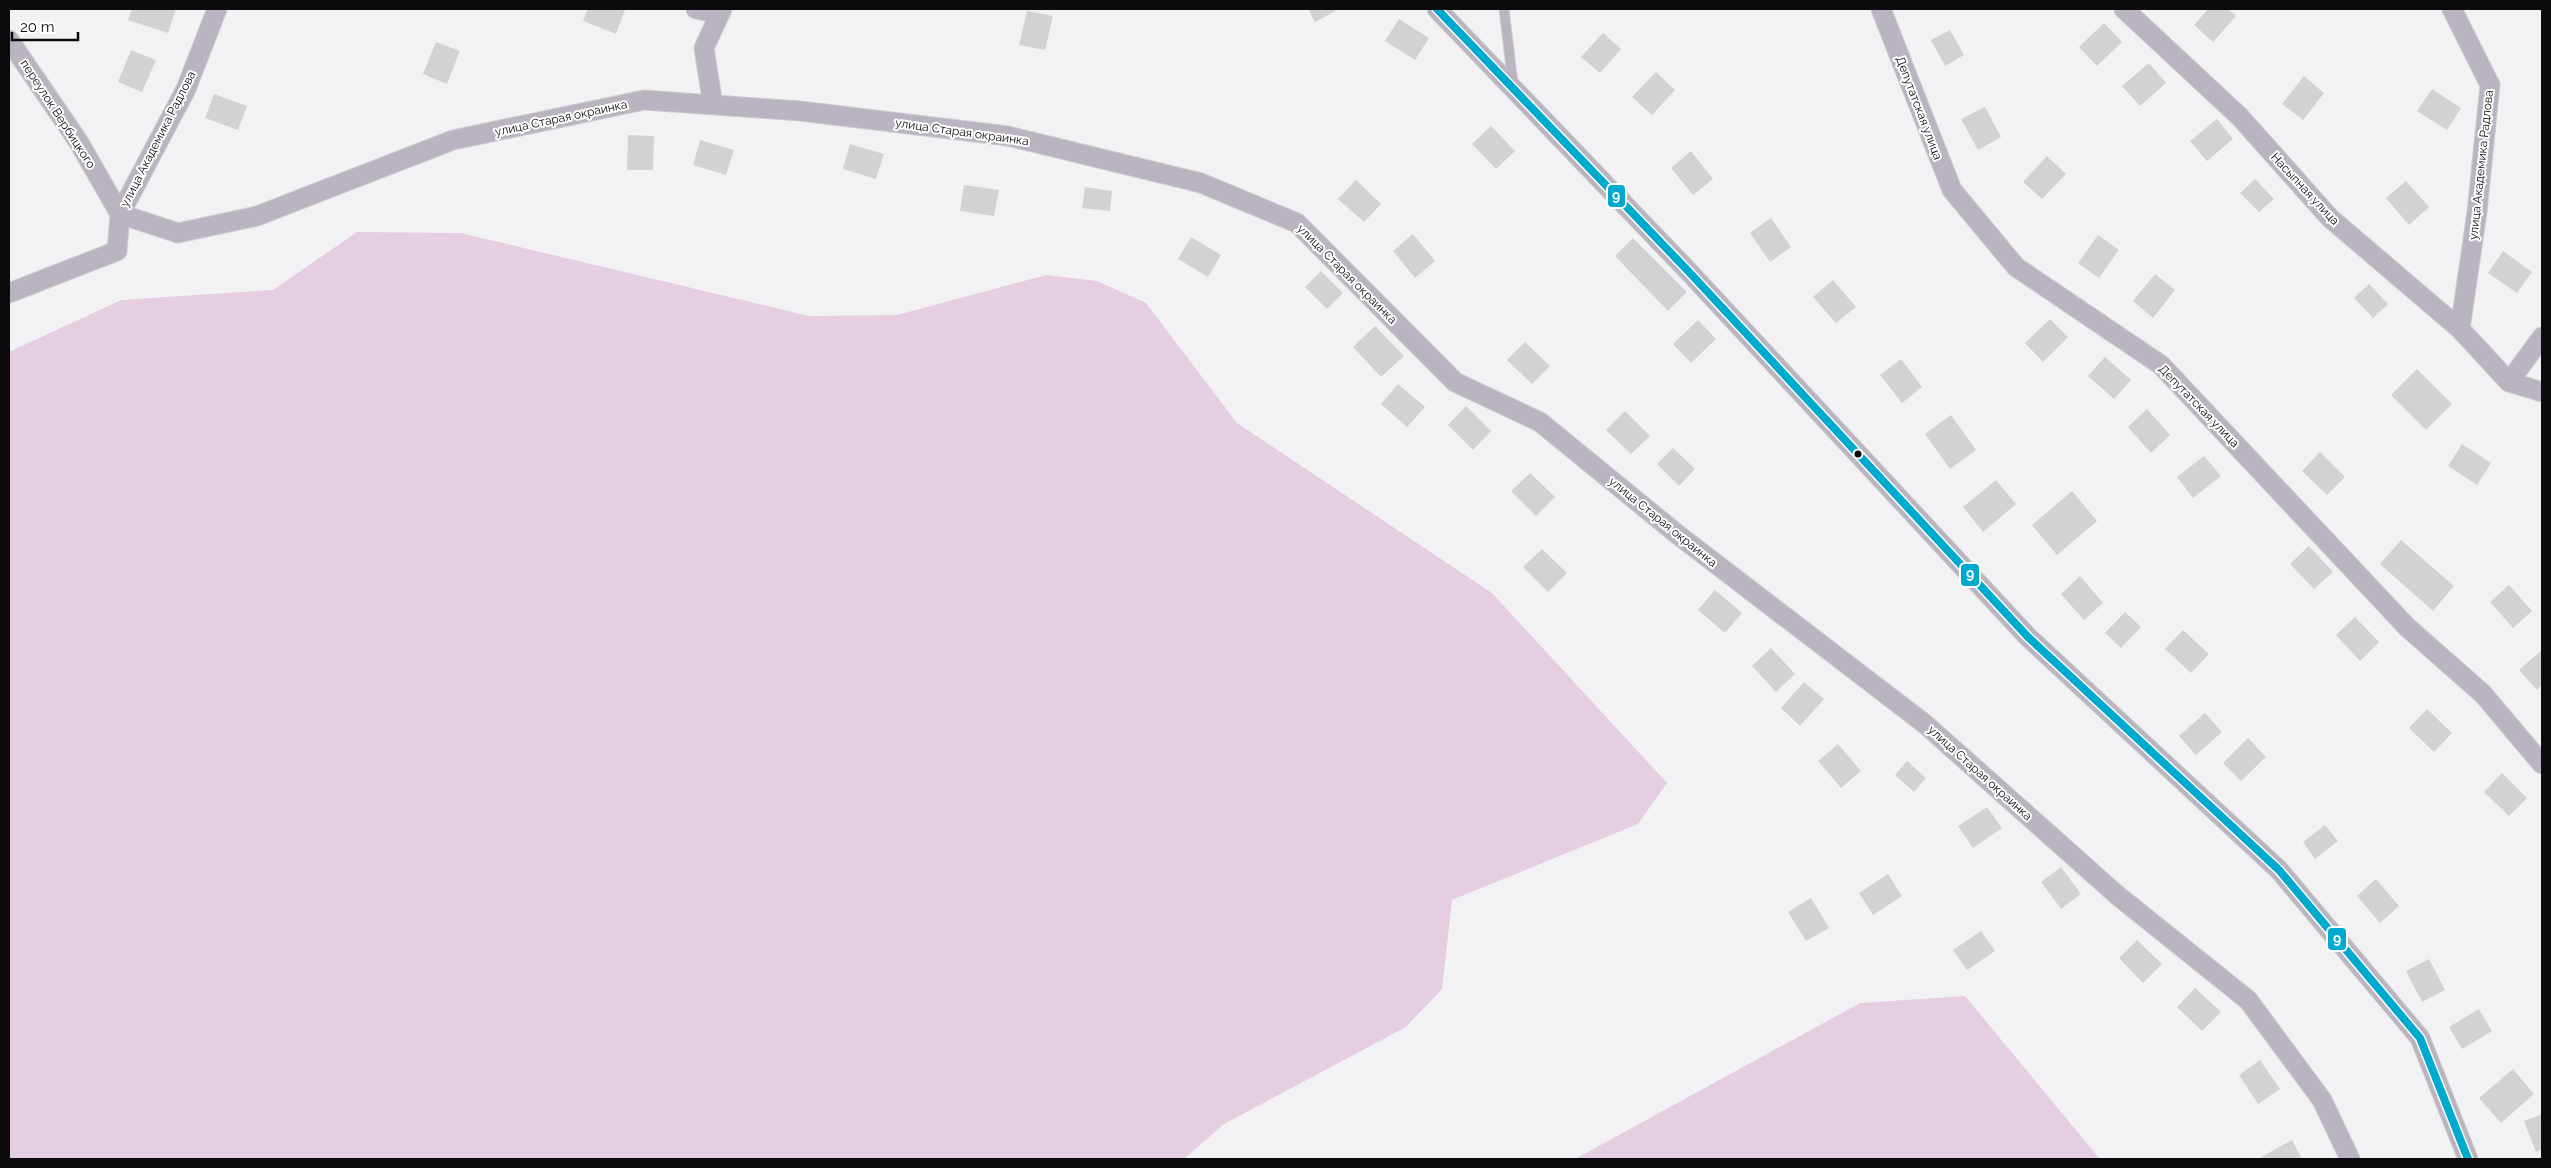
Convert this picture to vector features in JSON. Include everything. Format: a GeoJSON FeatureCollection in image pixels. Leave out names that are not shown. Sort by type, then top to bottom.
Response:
{"type":"FeatureCollection","features":[{"type":"Feature","properties":{"kind":"street","name":"улица Академика Радлова"},"geometry":{"type":"LineString","coordinates":[[120,214],[186,88],[217,9]]}},
{"type":"Feature","properties":{"kind":"street"},"geometry":{"type":"LineString","coordinates":[[696,9],[720,12],[704,48],[713,105]]}},
{"type":"Feature","properties":{"kind":"street"},"geometry":{"type":"LineString","coordinates":[[1437,9],[1690,273],[2028,637],[2279,870],[2420,1038],[2468,1159]]}},
{"type":"Feature","properties":{"kind":"street","name":"Депутатская улица"},"geometry":{"type":"LineString","coordinates":[[1881,9],[1952,190],[2016,267],[2161,364],[2406,627],[2482,694],[2542,764]]}},
{"type":"Feature","properties":{"kind":"street","name":"Насыпная улица"},"geometry":{"type":"LineString","coordinates":[[2124,9],[2240,117],[2330,218],[2460,329],[2509,382]]}},
{"type":"Feature","properties":{"kind":"street","name":"улица Академика Радлова"},"geometry":{"type":"LineString","coordinates":[[2452,9],[2490,85],[2477,212],[2460,329]]}},
{"type":"Feature","properties":{"kind":"street","name":"переулок Вербицкого"},"geometry":{"type":"LineString","coordinates":[[9,40],[78,140],[120,214]]}},
{"type":"Feature","properties":{"kind":"street","name":"улица Старая окраинка"},"geometry":{"type":"LineString","coordinates":[[120,214],[178,233],[257,216],[453,140],[644,100],[800,111],[1008,136],[1201,183],[1298,223],[1455,382],[1540,422],[1677,534],[1925,724],[2117,895],[2248,1000],[2322,1100],[2350,1159]]}},
{"type":"Feature","properties":{"kind":"street"},"geometry":{"type":"LineString","coordinates":[[9,292],[117,251],[120,214]]}},
{"type":"Feature","properties":{"kind":"street"},"geometry":{"type":"LineString","coordinates":[[2542,337],[2509,382],[2542,392]]}},
{"type":"Feature","properties":{"kind":"lane"},"geometry":{"type":"LineString","coordinates":[[1504,9],[1514,89]]}},
{"type":"Feature","properties":{"kind":"shaded area"},"geometry":{"type":"Polygon","coordinates":[[[357,232],[461,233],[809,316],[897,315],[1046,275],[1097,281],[1146,303],[1237,423],[1492,593],[1667,783],[1638,824],[1452,900],[1442,989],[1406,1027],[1224,1124],[1184,1159],[9,1159],[9,352],[121,300],[273,290],[357,232]]]}},
{"type":"Feature","properties":{"kind":"shaded area"},"geometry":{"type":"Polygon","coordinates":[[[1965,996],[2100,1159],[1575,1159],[1860,1003],[1965,996]]]}},
{"type":"Feature","properties":{"kind":"building"},"geometry":{"type":"Polygon","coordinates":[[[132,9],[176,9],[168,33],[128,20],[132,9]]]}},
{"type":"Feature","properties":{"kind":"building"},"geometry":{"type":"Polygon","coordinates":[[[588,9],[625,10],[616,34],[583,21],[588,9]]]}},
{"type":"Feature","properties":{"kind":"building"},"geometry":{"type":"Polygon","coordinates":[[[1308,9],[1339,9],[1315,22],[1308,9]]]}},
{"type":"Feature","properties":{"kind":"building"},"geometry":{"type":"Polygon","coordinates":[[[2208,9],[2228,9],[2236,16],[2213,42],[2194,25],[2208,9]]]}},
{"type":"Feature","properties":{"kind":"building"},"geometry":{"type":"Polygon","coordinates":[[[1027,11],[1053,16],[1045,50],[1019,45],[1027,11]]]}},
{"type":"Feature","properties":{"kind":"building"},"geometry":{"type":"Polygon","coordinates":[[[1399,19],[1429,38],[1415,60],[1385,41],[1399,19]]]}},
{"type":"Feature","properties":{"kind":"building"},"geometry":{"type":"Polygon","coordinates":[[[2104,23],[2122,42],[2097,66],[2079,47],[2104,23]]]}},
{"type":"Feature","properties":{"kind":"building"},"geometry":{"type":"Polygon","coordinates":[[[1950,30],[1964,55],[1945,66],[1931,40],[1950,30]]]}},
{"type":"Feature","properties":{"kind":"building"},"geometry":{"type":"Polygon","coordinates":[[[1603,33],[1621,49],[1600,73],[1581,57],[1603,33]]]}},
{"type":"Feature","properties":{"kind":"building"},"geometry":{"type":"Polygon","coordinates":[[[436,42],[460,51],[447,84],[423,74],[436,42]]]}},
{"type":"Feature","properties":{"kind":"building"},"geometry":{"type":"Polygon","coordinates":[[[131,50],[156,60],[142,92],[118,82],[131,50]]]}},
{"type":"Feature","properties":{"kind":"building"},"geometry":{"type":"Polygon","coordinates":[[[2149,63],[2166,83],[2140,106],[2122,86],[2149,63]]]}},
{"type":"Feature","properties":{"kind":"building"},"geometry":{"type":"Polygon","coordinates":[[[1656,72],[1675,90],[1652,115],[1632,97],[1656,72]]]}},
{"type":"Feature","properties":{"kind":"building"},"geometry":{"type":"Polygon","coordinates":[[[2304,76],[2324,93],[2303,120],[2282,104],[2304,76]]]}},
{"type":"Feature","properties":{"kind":"building"},"geometry":{"type":"Polygon","coordinates":[[[2432,89],[2461,108],[2447,130],[2417,111],[2432,89]]]}},
{"type":"Feature","properties":{"kind":"building"},"geometry":{"type":"Polygon","coordinates":[[[214,94],[247,106],[238,130],[205,118],[214,94]]]}},
{"type":"Feature","properties":{"kind":"building"},"geometry":{"type":"Polygon","coordinates":[[[1985,107],[2001,137],[1978,150],[1961,119],[1985,107]]]}},
{"type":"Feature","properties":{"kind":"building"},"geometry":{"type":"Polygon","coordinates":[[[2217,119],[2233,139],[2207,161],[2190,141],[2217,119]]]}},
{"type":"Feature","properties":{"kind":"building"},"geometry":{"type":"Polygon","coordinates":[[[1491,126],[1515,151],[1496,169],[1472,144],[1491,126]]]}},
{"type":"Feature","properties":{"kind":"building"},"geometry":{"type":"Polygon","coordinates":[[[628,135],[654,136],[653,170],[627,170],[628,135]]]}},
{"type":"Feature","properties":{"kind":"building"},"geometry":{"type":"Polygon","coordinates":[[[700,140],[734,150],[726,175],[693,165],[700,140]]]}},
{"type":"Feature","properties":{"kind":"building"},"geometry":{"type":"Polygon","coordinates":[[[850,144],[884,154],[876,179],[843,169],[850,144]]]}},
{"type":"Feature","properties":{"kind":"building"},"geometry":{"type":"Polygon","coordinates":[[[1691,151],[1713,179],[1693,195],[1671,168],[1691,151]]]}},
{"type":"Feature","properties":{"kind":"building"},"geometry":{"type":"Polygon","coordinates":[[[2047,156],[2066,174],[2042,199],[2023,182],[2047,156]]]}},
{"type":"Feature","properties":{"kind":"building"},"geometry":{"type":"Polygon","coordinates":[[[2255,179],[2274,199],[2259,212],[2240,193],[2255,179]]]}},
{"type":"Feature","properties":{"kind":"building"},"geometry":{"type":"Polygon","coordinates":[[[1356,180],[1381,204],[1364,222],[1338,199],[1356,180]]]}},
{"type":"Feature","properties":{"kind":"building"},"geometry":{"type":"Polygon","coordinates":[[[2406,181],[2429,207],[2409,225],[2386,198],[2406,181]]]}},
{"type":"Feature","properties":{"kind":"building"},"geometry":{"type":"Polygon","coordinates":[[[964,185],[999,190],[994,216],[960,211],[964,185]]]}},
{"type":"Feature","properties":{"kind":"building"},"geometry":{"type":"Polygon","coordinates":[[[1085,187],[1112,191],[1110,211],[1082,208],[1085,187]]]}},
{"type":"Feature","properties":{"kind":"building"},"geometry":{"type":"Polygon","coordinates":[[[1771,218],[1791,247],[1770,262],[1750,233],[1771,218]]]}},
{"type":"Feature","properties":{"kind":"building"},"geometry":{"type":"Polygon","coordinates":[[[1413,234],[1435,261],[1415,278],[1393,251],[1413,234]]]}},
{"type":"Feature","properties":{"kind":"building"},"geometry":{"type":"Polygon","coordinates":[[[2098,235],[2119,250],[2099,278],[2078,263],[2098,235]]]}},
{"type":"Feature","properties":{"kind":"building"},"geometry":{"type":"Polygon","coordinates":[[[1191,237],[1221,255],[1208,277],[1178,259],[1191,237]]]}},
{"type":"Feature","properties":{"kind":"building"},"geometry":{"type":"Polygon","coordinates":[[[1633,238],[1687,292],[1668,311],[1615,256],[1633,238]]]}},
{"type":"Feature","properties":{"kind":"building"},"geometry":{"type":"Polygon","coordinates":[[[2503,251],[2532,272],[2517,293],[2488,273],[2503,251]]]}},
{"type":"Feature","properties":{"kind":"building"},"geometry":{"type":"Polygon","coordinates":[[[1321,271],[1343,293],[1327,309],[1305,287],[1321,271]]]}},
{"type":"Feature","properties":{"kind":"building"},"geometry":{"type":"Polygon","coordinates":[[[2155,274],[2175,290],[2153,318],[2133,301],[2155,274]]]}},
{"type":"Feature","properties":{"kind":"building"},"geometry":{"type":"Polygon","coordinates":[[[1833,280],[1856,307],[1836,323],[1813,297],[1833,280]]]}},
{"type":"Feature","properties":{"kind":"building"},"geometry":{"type":"Polygon","coordinates":[[[2369,284],[2388,304],[2373,318],[2354,298],[2369,284]]]}},
{"type":"Feature","properties":{"kind":"building"},"geometry":{"type":"Polygon","coordinates":[[[2050,319],[2068,337],[2043,362],[2025,343],[2050,319]]]}},
{"type":"Feature","properties":{"kind":"building"},"geometry":{"type":"Polygon","coordinates":[[[1698,320],[1716,339],[1691,363],[1673,344],[1698,320]]]}},
{"type":"Feature","properties":{"kind":"building"},"geometry":{"type":"Polygon","coordinates":[[[1375,326],[1404,356],[1381,377],[1353,347],[1375,326]]]}},
{"type":"Feature","properties":{"kind":"building"},"geometry":{"type":"Polygon","coordinates":[[[1525,342],[1550,366],[1532,384],[1507,360],[1525,342]]]}},
{"type":"Feature","properties":{"kind":"building"},"geometry":{"type":"Polygon","coordinates":[[[2105,357],[2131,380],[2114,399],[2088,376],[2105,357]]]}},
{"type":"Feature","properties":{"kind":"building"},"geometry":{"type":"Polygon","coordinates":[[[1901,359],[1922,387],[1902,403],[1880,375],[1901,359]]]}},
{"type":"Feature","properties":{"kind":"building"},"geometry":{"type":"Polygon","coordinates":[[[2417,369],[2452,404],[2426,430],[2391,395],[2417,369]]]}},
{"type":"Feature","properties":{"kind":"building"},"geometry":{"type":"Polygon","coordinates":[[[1398,384],[1425,407],[1407,427],[1381,404],[1398,384]]]}},
{"type":"Feature","properties":{"kind":"building"},"geometry":{"type":"Polygon","coordinates":[[[1466,406],[1491,431],[1473,450],[1448,425],[1466,406]]]}},
{"type":"Feature","properties":{"kind":"building"},"geometry":{"type":"Polygon","coordinates":[[[2147,409],[2170,435],[2151,453],[2128,427],[2147,409]]]}},
{"type":"Feature","properties":{"kind":"building"},"geometry":{"type":"Polygon","coordinates":[[[1625,411],[1650,436],[1631,454],[1606,430],[1625,411]]]}},
{"type":"Feature","properties":{"kind":"building"},"geometry":{"type":"Polygon","coordinates":[[[1951,415],[1976,450],[1950,469],[1925,434],[1951,415]]]}},
{"type":"Feature","properties":{"kind":"building"},"geometry":{"type":"Polygon","coordinates":[[[2462,444],[2491,463],[2477,485],[2448,466],[2462,444]]]}},
{"type":"Feature","properties":{"kind":"building"},"geometry":{"type":"Polygon","coordinates":[[[1673,448],[1695,469],[1679,486],[1657,464],[1673,448]]]}},
{"type":"Feature","properties":{"kind":"building"},"geometry":{"type":"Polygon","coordinates":[[[2320,452],[2345,477],[2327,495],[2302,471],[2320,452]]]}},
{"type":"Feature","properties":{"kind":"building"},"geometry":{"type":"Polygon","coordinates":[[[2204,456],[2221,476],[2193,498],[2177,477],[2204,456]]]}},
{"type":"Feature","properties":{"kind":"building"},"geometry":{"type":"Polygon","coordinates":[[[1530,473],[1555,497],[1536,516],[1511,491],[1530,473]]]}},
{"type":"Feature","properties":{"kind":"building"},"geometry":{"type":"Polygon","coordinates":[[[1996,480],[2016,504],[1983,532],[1963,507],[1996,480]]]}},
{"type":"Feature","properties":{"kind":"building"},"geometry":{"type":"Polygon","coordinates":[[[2072,491],[2097,521],[2057,555],[2032,525],[2072,491]]]}},
{"type":"Feature","properties":{"kind":"building"},"geometry":{"type":"Polygon","coordinates":[[[2401,540],[2454,586],[2433,611],[2380,564],[2401,540]]]}},
{"type":"Feature","properties":{"kind":"building"},"geometry":{"type":"Polygon","coordinates":[[[2309,546],[2333,572],[2314,589],[2290,564],[2309,546]]]}},
{"type":"Feature","properties":{"kind":"building"},"geometry":{"type":"Polygon","coordinates":[[[1542,549],[1567,573],[1548,592],[1523,567],[1542,549]]]}},
{"type":"Feature","properties":{"kind":"building"},"geometry":{"type":"Polygon","coordinates":[[[2080,576],[2103,603],[2084,620],[2061,594],[2080,576]]]}},
{"type":"Feature","properties":{"kind":"building"},"geometry":{"type":"Polygon","coordinates":[[[2509,585],[2532,611],[2513,628],[2490,602],[2509,585]]]}},
{"type":"Feature","properties":{"kind":"building"},"geometry":{"type":"Polygon","coordinates":[[[1715,590],[1742,613],[1725,633],[1698,610],[1715,590]]]}},
{"type":"Feature","properties":{"kind":"building"},"geometry":{"type":"Polygon","coordinates":[[[2125,612],[2141,627],[2121,648],[2105,633],[2125,612]]]}},
{"type":"Feature","properties":{"kind":"building"},"geometry":{"type":"Polygon","coordinates":[[[2355,617],[2379,642],[2360,661],[2336,635],[2355,617]]]}},
{"type":"Feature","properties":{"kind":"building"},"geometry":{"type":"Polygon","coordinates":[[[2183,630],[2209,654],[2191,673],[2165,649],[2183,630]]]}},
{"type":"Feature","properties":{"kind":"building"},"geometry":{"type":"Polygon","coordinates":[[[1771,648],[1795,674],[1776,692],[1752,666],[1771,648]]]}},
{"type":"Feature","properties":{"kind":"building"},"geometry":{"type":"Polygon","coordinates":[[[2542,650],[2542,685],[2537,690],[2519,670],[2542,650]]]}},
{"type":"Feature","properties":{"kind":"building"},"geometry":{"type":"Polygon","coordinates":[[[1804,682],[1824,699],[1800,726],[1781,708],[1804,682]]]}},
{"type":"Feature","properties":{"kind":"building"},"geometry":{"type":"Polygon","coordinates":[[[2427,709],[2452,733],[2434,752],[2409,728],[2427,709]]]}},
{"type":"Feature","properties":{"kind":"building"},"geometry":{"type":"Polygon","coordinates":[[[2205,713],[2222,732],[2196,755],[2179,736],[2205,713]]]}},
{"type":"Feature","properties":{"kind":"building"},"geometry":{"type":"Polygon","coordinates":[[[2248,738],[2266,757],[2241,781],[2223,763],[2248,738]]]}},
{"type":"Feature","properties":{"kind":"building"},"geometry":{"type":"Polygon","coordinates":[[[1838,744],[1861,771],[1841,788],[1818,761],[1838,744]]]}},
{"type":"Feature","properties":{"kind":"building"},"geometry":{"type":"Polygon","coordinates":[[[1907,761],[1926,778],[1914,792],[1895,775],[1907,761]]]}},
{"type":"Feature","properties":{"kind":"building"},"geometry":{"type":"Polygon","coordinates":[[[2502,773],[2527,798],[2509,816],[2484,792],[2502,773]]]}},
{"type":"Feature","properties":{"kind":"building"},"geometry":{"type":"Polygon","coordinates":[[[1987,807],[2002,828],[1973,848],[1958,826],[1987,807]]]}},
{"type":"Feature","properties":{"kind":"building"},"geometry":{"type":"Polygon","coordinates":[[[2325,825],[2338,841],[2315,859],[2303,842],[2325,825]]]}},
{"type":"Feature","properties":{"kind":"building"},"geometry":{"type":"Polygon","coordinates":[[[2061,867],[2081,894],[2061,909],[2041,882],[2061,867]]]}},
{"type":"Feature","properties":{"kind":"building"},"geometry":{"type":"Polygon","coordinates":[[[1888,874],[1902,896],[1873,915],[1859,893],[1888,874]]]}},
{"type":"Feature","properties":{"kind":"building"},"geometry":{"type":"Polygon","coordinates":[[[2376,879],[2399,906],[2380,923],[2357,896],[2376,879]]]}},
{"type":"Feature","properties":{"kind":"building"},"geometry":{"type":"Polygon","coordinates":[[[1811,898],[1829,928],[1806,941],[1788,912],[1811,898]]]}},
{"type":"Feature","properties":{"kind":"building"},"geometry":{"type":"Polygon","coordinates":[[[1981,931],[1995,951],[1967,970],[1953,950],[1981,931]]]}},
{"type":"Feature","properties":{"kind":"building"},"geometry":{"type":"Polygon","coordinates":[[[2137,940],[2162,964],[2143,983],[2119,958],[2137,940]]]}},
{"type":"Feature","properties":{"kind":"building"},"geometry":{"type":"Polygon","coordinates":[[[2429,959],[2445,990],[2422,1002],[2406,971],[2429,959]]]}},
{"type":"Feature","properties":{"kind":"building"},"geometry":{"type":"Polygon","coordinates":[[[2195,988],[2221,1012],[2202,1031],[2177,1007],[2195,988]]]}},
{"type":"Feature","properties":{"kind":"building"},"geometry":{"type":"Polygon","coordinates":[[[2479,1009],[2492,1031],[2462,1049],[2449,1027],[2479,1009]]]}},
{"type":"Feature","properties":{"kind":"building"},"geometry":{"type":"Polygon","coordinates":[[[2260,1060],[2280,1089],[2258,1104],[2239,1075],[2260,1060]]]}},
{"type":"Feature","properties":{"kind":"building"},"geometry":{"type":"Polygon","coordinates":[[[2513,1069],[2534,1094],[2501,1123],[2479,1098],[2513,1069]]]}},
{"type":"Feature","properties":{"kind":"building"},"geometry":{"type":"Polygon","coordinates":[[[2542,1114],[2542,1149],[2536,1152],[2524,1121],[2542,1114]]]}},
{"type":"Feature","properties":{"kind":"building"},"geometry":{"type":"Polygon","coordinates":[[[2292,1140],[2302,1159],[2262,1159],[2261,1157],[2292,1140]]]}},
{"type":"Feature","properties":{"kind":"transit line","name":"9"},"geometry":{"type":"LineString","coordinates":[[1437,9],[1690,273],[2028,637],[2279,870],[2420,1038],[2468,1159]]}}]}
